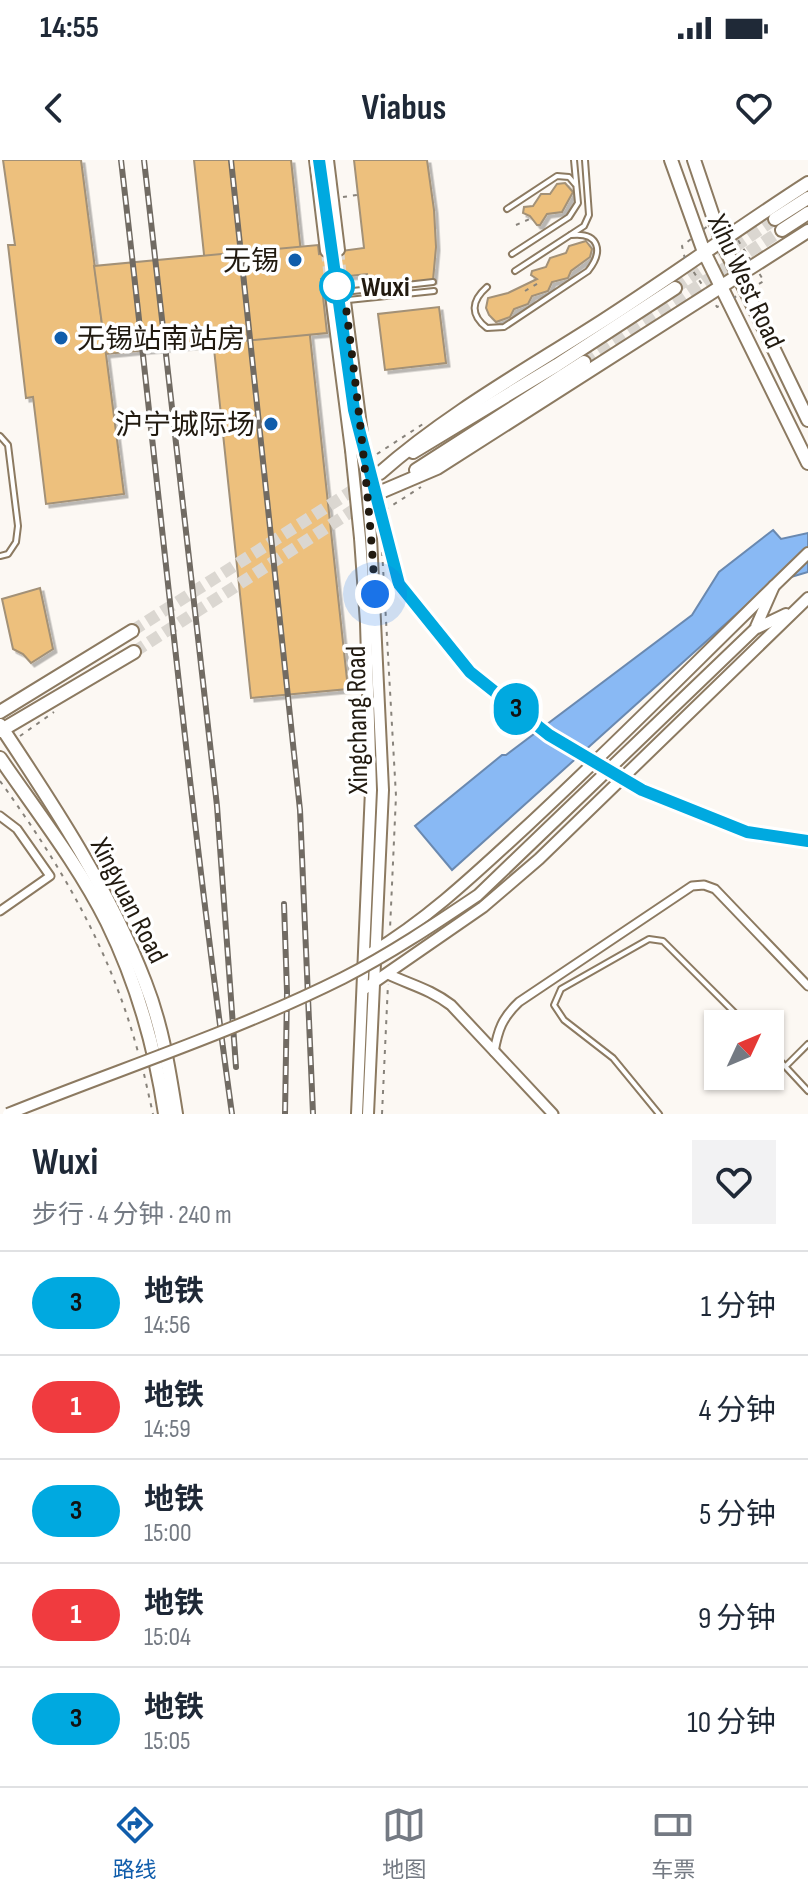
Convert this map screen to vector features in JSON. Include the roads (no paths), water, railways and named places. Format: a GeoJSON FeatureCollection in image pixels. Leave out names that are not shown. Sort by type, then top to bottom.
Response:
{"type":"FeatureCollection","features":[{"type":"Feature","properties":{"kind":"main road"},"geometry":{"type":"LineString","coordinates":[[315,160],[326,251]]}},
{"type":"Feature","properties":{"kind":"main road"},"geometry":{"type":"LineString","coordinates":[[328,160],[339,250]]}},
{"type":"Feature","properties":{"kind":"main road","name":"Xihu West Road"},"geometry":{"type":"LineString","coordinates":[[671,160],[704,252],[808,463]]}},
{"type":"Feature","properties":{"kind":"main road","name":"Xihu West Road"},"geometry":{"type":"LineString","coordinates":[[694,160],[721,240],[808,420]]}},
{"type":"Feature","properties":{"kind":"main road"},"geometry":{"type":"LineString","coordinates":[[675,288],[557,365],[380,473],[438,426],[654,288],[808,183]]}},
{"type":"Feature","properties":{"kind":"main road"},"geometry":{"type":"LineString","coordinates":[[808,198],[778,225],[808,213]]}},
{"type":"Feature","properties":{"kind":"main road"},"geometry":{"type":"LineString","coordinates":[[584,362],[383,491],[437,468],[808,231]]}},
{"type":"Feature","properties":{"kind":"main road","name":"Xingchang Road"},"geometry":{"type":"LineString","coordinates":[[342,278],[364,449],[371,790],[357,1114]]}},
{"type":"Feature","properties":{"kind":"main road","name":"Xingchang Road"},"geometry":{"type":"LineString","coordinates":[[329,279],[351,450],[366,537],[383,790],[368,1114]]}},
{"type":"Feature","properties":{"kind":"main road"},"geometry":{"type":"LineString","coordinates":[[364,957],[389,943],[460,887],[560,796],[808,553]]}},
{"type":"Feature","properties":{"kind":"main road"},"geometry":{"type":"LineString","coordinates":[[755,629],[774,586]]}},
{"type":"Feature","properties":{"kind":"main road"},"geometry":{"type":"LineString","coordinates":[[363,990],[483,907],[539,859],[808,598]]}},
{"type":"Feature","properties":{"kind":"main road"},"geometry":{"type":"LineString","coordinates":[[8,1114],[273,1010],[345,977],[426,929],[478,895],[755,629],[796,609]]}},
{"type":"Feature","properties":{"kind":"main road"},"geometry":{"type":"LineString","coordinates":[[0,712],[132,631]]}},
{"type":"Feature","properties":{"kind":"main road"},"geometry":{"type":"LineString","coordinates":[[1,729],[134,652]]}},
{"type":"Feature","properties":{"kind":"main road","name":"Xingyuan Road"},"geometry":{"type":"LineString","coordinates":[[1,729],[117,917],[150,998],[167,1053],[176,1114]]}},
{"type":"Feature","properties":{"kind":"main road","name":"Xingyuan Road"},"geometry":{"type":"LineString","coordinates":[[0,758],[72,862],[107,922],[135,988],[156,1055],[165,1114]]}},
{"type":"Feature","properties":{"kind":"street"},"geometry":{"type":"LineString","coordinates":[[0,816],[17,829],[50,876],[0,911]]}},
{"type":"Feature","properties":{"kind":"street"},"geometry":{"type":"LineString","coordinates":[[494,1052],[498,1030],[505,1015],[519,1002],[692,886],[704,885],[715,889],[808,986]]}},
{"type":"Feature","properties":{"kind":"street"},"geometry":{"type":"LineString","coordinates":[[388,974],[434,992],[451,1005],[553,1114]]}},
{"type":"Feature","properties":{"kind":"lane"},"geometry":{"type":"LineString","coordinates":[[512,254],[569,217],[578,203],[574,160]]}},
{"type":"Feature","properties":{"kind":"lane"},"geometry":{"type":"LineString","coordinates":[[515,271],[584,226],[589,215],[585,160]]}},
{"type":"Feature","properties":{"kind":"lane"},"geometry":{"type":"LineString","coordinates":[[507,209],[557,176],[569,177],[577,187]]}},
{"type":"Feature","properties":{"kind":"lane"},"geometry":{"type":"LineString","coordinates":[[487,287],[474,302],[478,321],[487,328],[504,327],[588,271],[596,261],[598,249],[592,238],[583,233],[571,235]]}},
{"type":"Feature","properties":{"kind":"lane"},"geometry":{"type":"LineString","coordinates":[[345,296],[433,282]]}},
{"type":"Feature","properties":{"kind":"lane"},"geometry":{"type":"LineString","coordinates":[[345,296],[434,291]]}},
{"type":"Feature","properties":{"kind":"lane"},"geometry":{"type":"LineString","coordinates":[[0,436],[8,445],[18,526],[16,542],[8,554],[0,556]]}},
{"type":"Feature","properties":{"kind":"lane"},"geometry":{"type":"LineString","coordinates":[[659,1114],[613,1058],[564,1020],[554,1005],[561,989],[649,939],[663,941],[732,1010]]}},
{"type":"Feature","properties":{"kind":"lane"},"geometry":{"type":"LineString","coordinates":[[808,1044],[786,1066],[808,1091]]}},
{"type":"Feature","properties":{"kind":"water"},"geometry":{"type":"Polygon","coordinates":[[[773,530],[781,539],[808,533],[808,572],[771,583],[452,870],[415,826],[502,755],[692,615],[719,572],[773,530]]]}},
{"type":"Feature","properties":{"kind":"tunnel"},"geometry":{"type":"LineString","coordinates":[[675,288],[775,219]]}},
{"type":"Feature","properties":{"kind":"tunnel"},"geometry":{"type":"LineString","coordinates":[[584,362],[782,230]]}},
{"type":"Feature","properties":{"kind":"tunnel"},"geometry":{"type":"LineString","coordinates":[[339,250],[342,278]]}},
{"type":"Feature","properties":{"kind":"tunnel"},"geometry":{"type":"LineString","coordinates":[[326,251],[329,279]]}},
{"type":"Feature","properties":{"kind":"tunnel"},"geometry":{"type":"LineString","coordinates":[[132,631],[380,473]]}},
{"type":"Feature","properties":{"kind":"tunnel"},"geometry":{"type":"LineString","coordinates":[[134,652],[383,491]]}},
{"type":"Feature","properties":{"kind":"railway"},"geometry":{"type":"LineString","coordinates":[[121,160],[187,757],[232,1114]]}},
{"type":"Feature","properties":{"kind":"railway"},"geometry":{"type":"LineString","coordinates":[[144,160],[217,806],[236,1067]]}},
{"type":"Feature","properties":{"kind":"railway"},"geometry":{"type":"LineString","coordinates":[[231,160],[300,810],[313,1114]]}},
{"type":"Feature","properties":{"kind":"railway"},"geometry":{"type":"LineString","coordinates":[[284,904],[287,992],[285,1114]]}},
{"type":"Feature","properties":{"kind":"metro line","name":"3"},"geometry":{"type":"LineString","coordinates":[[319,160],[354,410],[399,584],[470,672],[549,735],[642,790],[747,832],[808,841]]}},
{"type":"Feature","properties":{"kind":"place","name":"无锡"},"geometry":{"type":"Point","coordinates":[295,260]}},
{"type":"Feature","properties":{"kind":"place","name":"Wuxi"},"geometry":{"type":"Point","coordinates":[337,286]}},
{"type":"Feature","properties":{"kind":"place","name":"无锡站南站房"},"geometry":{"type":"Point","coordinates":[61,338]}},
{"type":"Feature","properties":{"kind":"place","name":"沪宁城际场"},"geometry":{"type":"Point","coordinates":[271,424]}}]}
